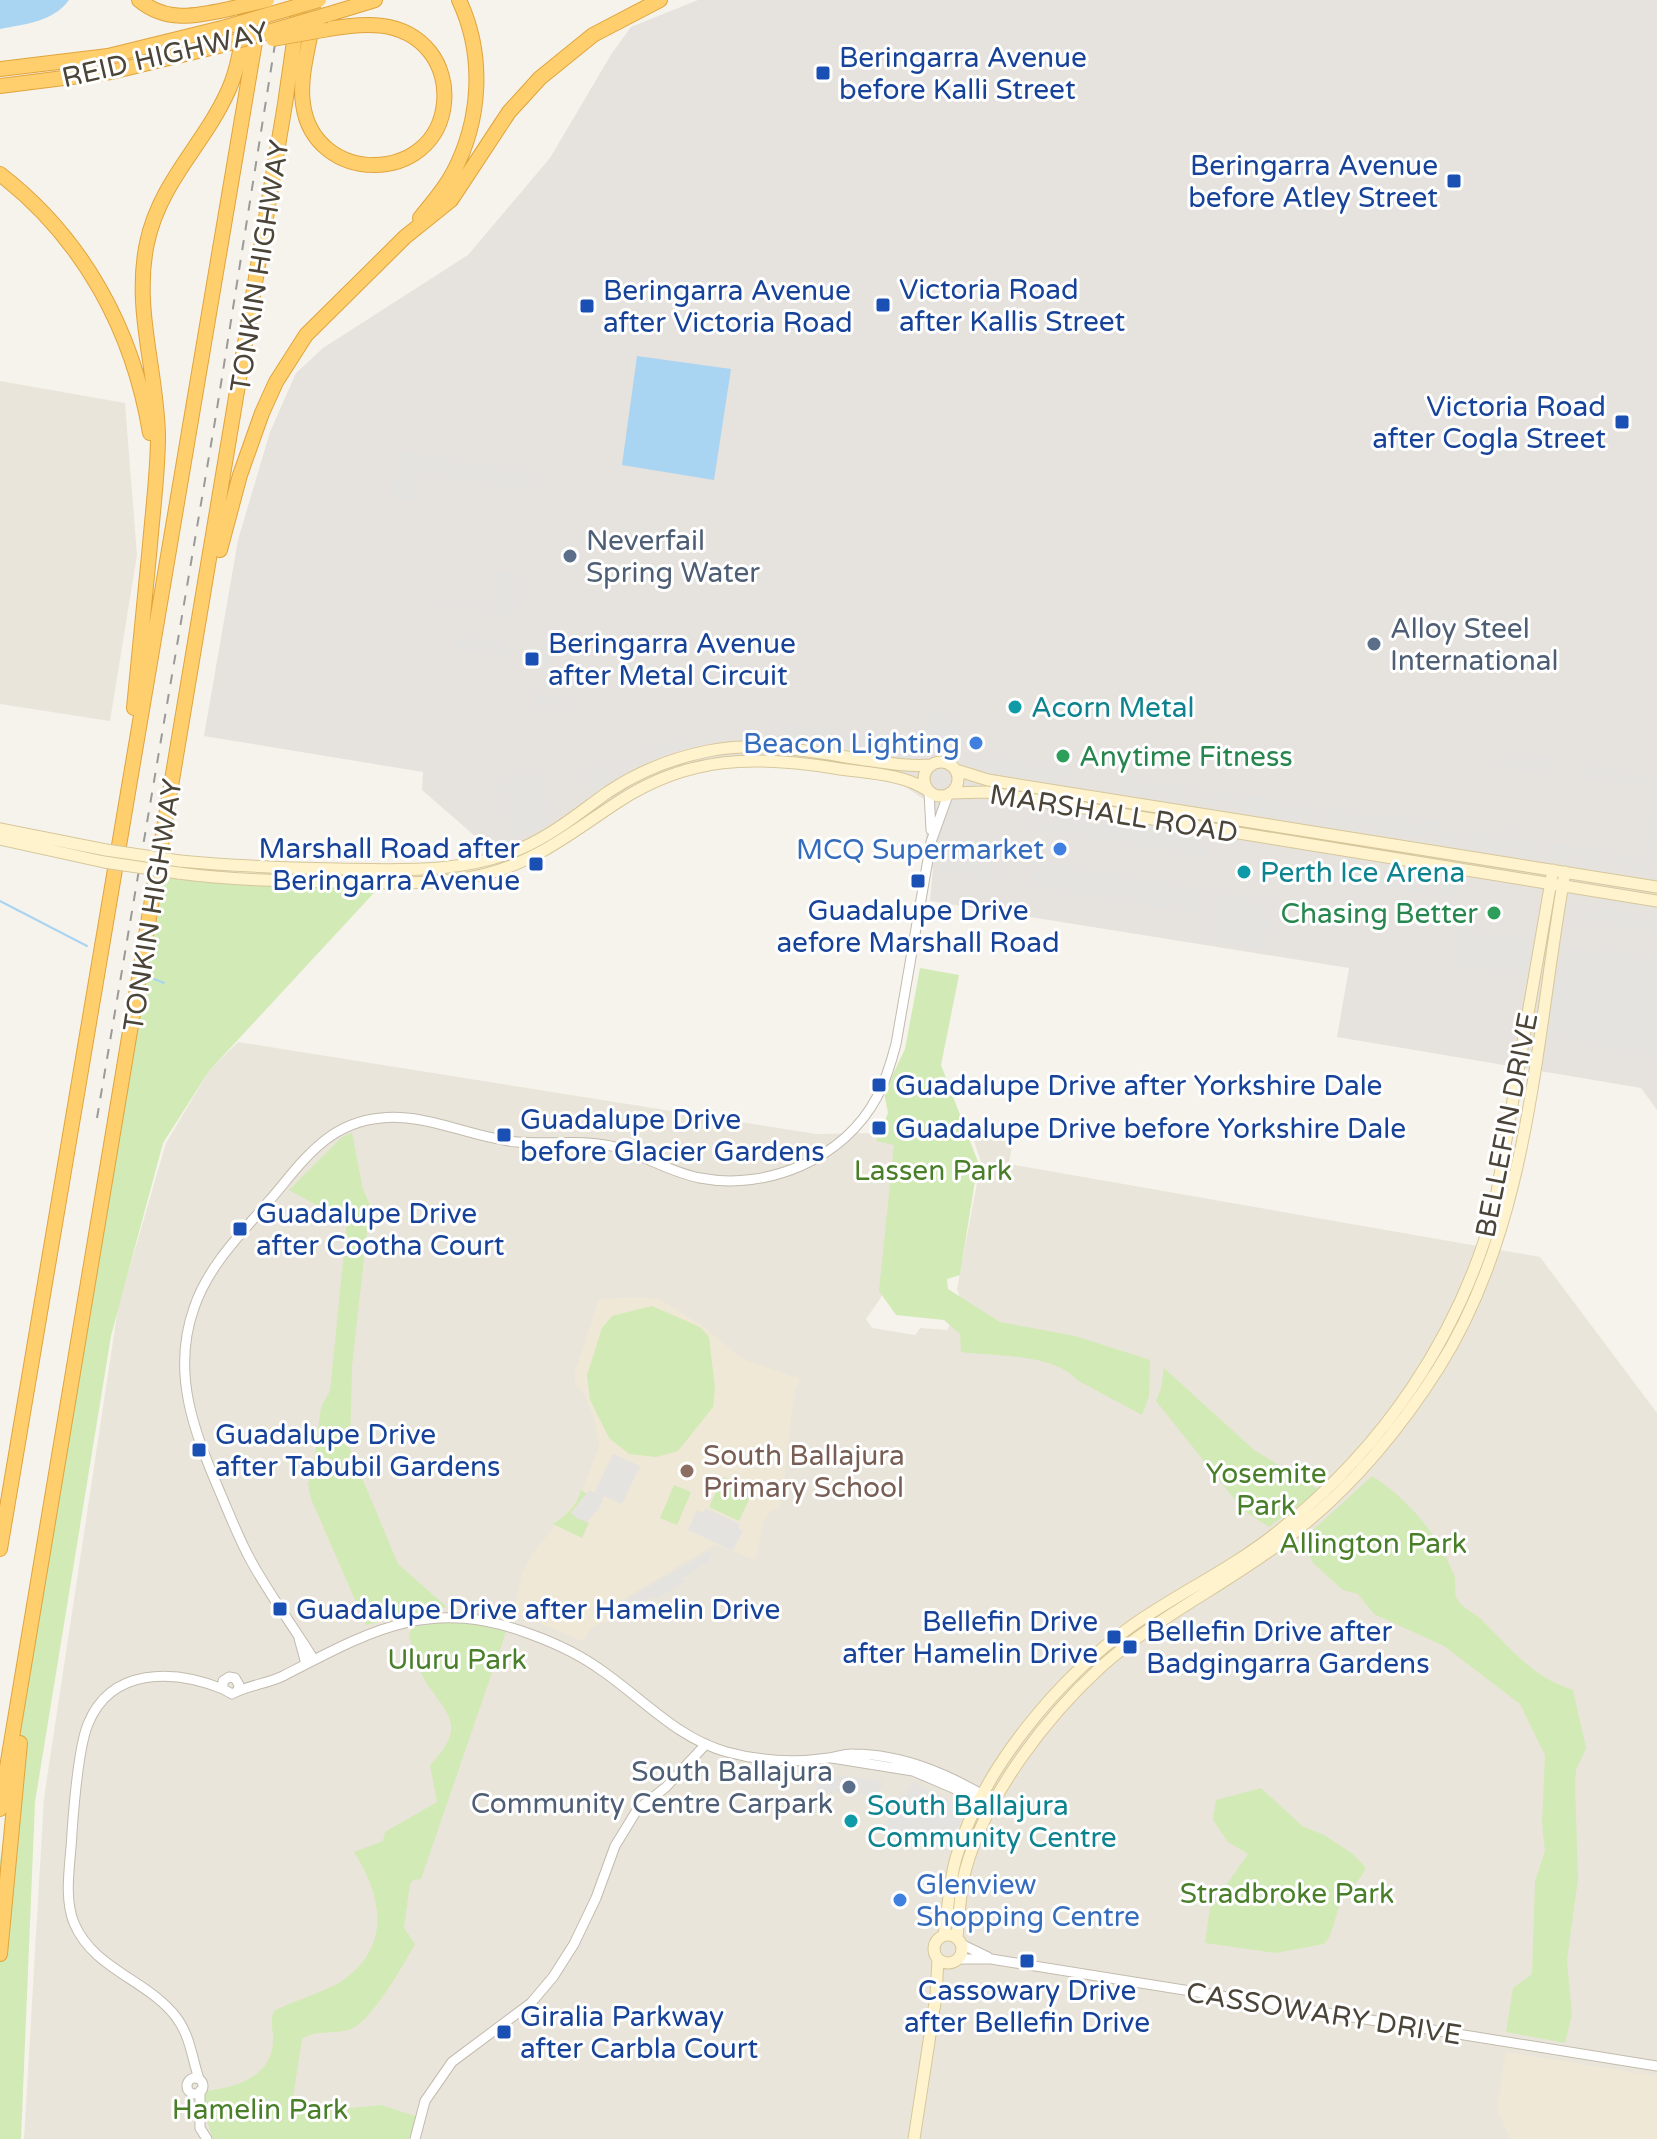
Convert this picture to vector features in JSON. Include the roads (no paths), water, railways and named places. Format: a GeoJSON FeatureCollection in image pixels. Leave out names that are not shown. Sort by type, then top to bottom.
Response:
{"type":"FeatureCollection","features":[{"type":"Feature","properties":{"kind":"highway"},"geometry":{"type":"LineString","coordinates":[[139,0],[162,13],[183,17],[264,0]]}},
{"type":"Feature","properties":{"kind":"highway"},"geometry":{"type":"LineString","coordinates":[[123,824],[157,465],[155,388],[142,303],[143,261],[160,201],[219,109],[230,86],[238,62],[248,0]]}},
{"type":"Feature","properties":{"kind":"highway","name":"TONKIN HIGHWAY"},"geometry":{"type":"LineString","coordinates":[[0,1549],[264,0]]}},
{"type":"Feature","properties":{"kind":"highway","name":"TONKIN HIGHWAY"},"geometry":{"type":"LineString","coordinates":[[0,1809],[283,120],[300,0]]}},
{"type":"Feature","properties":{"kind":"highway"},"geometry":{"type":"LineString","coordinates":[[318,0],[302,91],[304,112],[312,132],[335,155],[364,166],[396,163],[415,153],[436,130],[445,99],[440,68],[429,50],[413,36],[383,25],[324,23]]}},
{"type":"Feature","properties":{"kind":"highway","name":"REID HIGHWAY"},"geometry":{"type":"LineString","coordinates":[[0,69],[108,56],[318,0]]}},
{"type":"Feature","properties":{"kind":"highway"},"geometry":{"type":"LineString","coordinates":[[324,23],[375,0]]}},
{"type":"Feature","properties":{"kind":"highway"},"geometry":{"type":"LineString","coordinates":[[405,237],[452,175],[471,129],[477,81],[475,56],[471,32],[459,0]]}},
{"type":"Feature","properties":{"kind":"highway"},"geometry":{"type":"LineString","coordinates":[[165,831],[212,581],[240,475],[276,382],[306,335],[405,237],[451,200],[509,112],[540,78],[593,35],[660,0]]}},
{"type":"Feature","properties":{"kind":"highway","name":"REID HIGHWAY"},"geometry":{"type":"LineString","coordinates":[[0,86],[111,72],[324,23]]}},
{"type":"Feature","properties":{"kind":"highway"},"geometry":{"type":"LineString","coordinates":[[0,174],[29,198],[63,234],[92,274],[116,317],[134,363],[146,411],[153,460],[153,509]]}},
{"type":"Feature","properties":{"kind":"highway"},"geometry":{"type":"LineString","coordinates":[[0,1515],[16,1459]]}},
{"type":"Feature","properties":{"kind":"highway"},"geometry":{"type":"LineString","coordinates":[[0,1954],[27,1655]]}},
{"type":"Feature","properties":{"kind":"main road"},"geometry":{"type":"LineString","coordinates":[[0,839],[179,867],[334,882],[466,878],[512,866],[541,854],[624,798],[661,779],[726,761],[793,761],[898,778],[920,785],[938,796],[949,794],[958,783],[956,770],[943,762],[901,766],[777,747],[724,748],[672,760],[640,774],[549,835],[508,854],[479,862],[422,869],[374,870],[179,867]]}},
{"type":"Feature","properties":{"kind":"main road"},"geometry":{"type":"LineString","coordinates":[[928,791],[923,775],[931,765]]}},
{"type":"Feature","properties":{"kind":"main road","name":"MARSHALL ROAD"},"geometry":{"type":"LineString","coordinates":[[956,770],[988,780],[1657,887]]}},
{"type":"Feature","properties":{"kind":"main road","name":"MARSHALL ROAD"},"geometry":{"type":"LineString","coordinates":[[949,794],[986,792],[1654,900]]}},
{"type":"Feature","properties":{"kind":"main road"},"geometry":{"type":"LineString","coordinates":[[0,829],[105,856]]}},
{"type":"Feature","properties":{"kind":"main road","name":"BELLEFIN DRIVE"},"geometry":{"type":"LineString","coordinates":[[944,1935],[956,1861],[981,1799],[1021,1734],[1067,1681],[1102,1649],[1134,1624],[1278,1532],[1339,1480],[1365,1451],[1429,1362],[1468,1286],[1494,1209],[1546,913],[1559,871]]}},
{"type":"Feature","properties":{"kind":"main road"},"geometry":{"type":"LineString","coordinates":[[1530,879],[1537,885],[1546,913]]}},
{"type":"Feature","properties":{"kind":"main road","name":"BELLEFIN DRIVE"},"geometry":{"type":"LineString","coordinates":[[959,1941],[966,1868],[993,1806],[1045,1725],[1103,1665],[1158,1624],[1283,1541],[1315,1515],[1374,1459],[1438,1370],[1476,1301],[1509,1204],[1535,1068],[1560,904],[1557,884]]}},
{"type":"Feature","properties":{"kind":"main road"},"geometry":{"type":"LineString","coordinates":[[1560,904],[1570,895],[1584,893],[1625,900],[1654,900]]}},
{"type":"Feature","properties":{"kind":"main road"},"geometry":{"type":"LineString","coordinates":[[936,1996],[962,1952],[959,1941],[944,1935],[934,1943],[933,1950],[938,1959],[945,1963],[954,1961]]}},
{"type":"Feature","properties":{"kind":"main road"},"geometry":{"type":"LineString","coordinates":[[914,2139],[936,1996],[938,1959]]}},
{"type":"Feature","properties":{"kind":"street"},"geometry":{"type":"LineString","coordinates":[[928,791],[931,842]]}},
{"type":"Feature","properties":{"kind":"street"},"geometry":{"type":"LineString","coordinates":[[310,1662],[289,1618],[251,1561],[233,1526],[195,1434],[188,1403],[185,1349],[193,1309],[224,1252],[319,1142],[355,1123],[383,1117],[415,1119],[518,1142],[596,1143],[629,1151],[686,1175],[715,1180],[733,1181],[785,1173],[823,1154],[856,1127],[876,1100],[887,1077],[896,1044],[931,842],[949,794]]}},
{"type":"Feature","properties":{"kind":"street"},"geometry":{"type":"LineString","coordinates":[[207,2139],[200,2128],[195,2092],[187,2086],[194,2079],[193,2061],[178,2018],[90,1948],[74,1923],[69,1895],[74,1809],[86,1727],[113,1689],[131,1680],[154,1675],[202,1681],[223,1685],[229,1694],[238,1686],[279,1678],[369,1634],[414,1621],[452,1616],[498,1622],[546,1639],[587,1660],[693,1739],[706,1744],[758,1759],[832,1758],[913,1771],[993,1806]]}},
{"type":"Feature","properties":{"kind":"street"},"geometry":{"type":"LineString","coordinates":[[686,1764],[693,1739]]}},
{"type":"Feature","properties":{"kind":"street"},"geometry":{"type":"LineString","coordinates":[[415,2139],[420,2134],[425,2101],[442,2074],[452,2062],[531,2003],[553,1977],[574,1944],[624,1830],[637,1810],[666,1787],[706,1744]]}},
{"type":"Feature","properties":{"kind":"street","name":"CASSOWARY DRIVE"},"geometry":{"type":"LineString","coordinates":[[959,1941],[991,1959]]}},
{"type":"Feature","properties":{"kind":"street","name":"CASSOWARY DRIVE"},"geometry":{"type":"LineString","coordinates":[[954,1961],[991,1959],[1657,2066]]}},
{"type":"Feature","properties":{"kind":"street"},"geometry":{"type":"LineString","coordinates":[[194,2079],[203,2085],[195,2092]]}},
{"type":"Feature","properties":{"kind":"water"},"geometry":{"type":"Polygon","coordinates":[[[0,0],[69,0],[47,18],[0,29],[0,0]]]}},
{"type":"Feature","properties":{"kind":"water"},"geometry":{"type":"Polygon","coordinates":[[[637,356],[731,369],[714,480],[622,465],[637,356]]]}},
{"type":"Feature","properties":{"kind":"waterway"},"geometry":{"type":"LineString","coordinates":[[0,901],[87,946]]}},
{"type":"Feature","properties":{"kind":"waterway"},"geometry":{"type":"LineString","coordinates":[[149,977],[164,983]]}},
{"type":"Feature","properties":{"kind":"railway"},"geometry":{"type":"LineString","coordinates":[[97,1118],[216,415],[282,0]]}},
{"type":"Feature","properties":{"kind":"place","name":"Beringarra Avenue before Kalli Street"},"geometry":{"type":"Point","coordinates":[823,73]}},
{"type":"Feature","properties":{"kind":"place","name":"Beringarra Avenue before Atley Street"},"geometry":{"type":"Point","coordinates":[1454,181]}},
{"type":"Feature","properties":{"kind":"place","name":"Victoria Road after Kallis Street"},"geometry":{"type":"Point","coordinates":[883,305]}},
{"type":"Feature","properties":{"kind":"place","name":"Beringarra Avenue after Victoria Road"},"geometry":{"type":"Point","coordinates":[587,306]}},
{"type":"Feature","properties":{"kind":"place","name":"Victoria Road after Cogla Street"},"geometry":{"type":"Point","coordinates":[1622,422]}},
{"type":"Feature","properties":{"kind":"place","name":"Neverfail Spring Water"},"geometry":{"type":"Point","coordinates":[570,556]}},
{"type":"Feature","properties":{"kind":"place","name":"Alloy Steel International"},"geometry":{"type":"Point","coordinates":[1374,644]}},
{"type":"Feature","properties":{"kind":"place","name":"Beringarra Avenue after Metal Circuit"},"geometry":{"type":"Point","coordinates":[532,659]}},
{"type":"Feature","properties":{"kind":"place","name":"Acorn Metal"},"geometry":{"type":"Point","coordinates":[1015,707]}},
{"type":"Feature","properties":{"kind":"place","name":"Beacon Lighting"},"geometry":{"type":"Point","coordinates":[976,743]}},
{"type":"Feature","properties":{"kind":"place","name":"Anytime Fitness"},"geometry":{"type":"Point","coordinates":[1063,756]}},
{"type":"Feature","properties":{"kind":"place","name":"MCQ Supermarket"},"geometry":{"type":"Point","coordinates":[1060,849]}},
{"type":"Feature","properties":{"kind":"place","name":"Marshall Road after Beringarra Avenue"},"geometry":{"type":"Point","coordinates":[536,864]}},
{"type":"Feature","properties":{"kind":"place","name":"Perth Ice Arena"},"geometry":{"type":"Point","coordinates":[1244,872]}},
{"type":"Feature","properties":{"kind":"place","name":"Guadalupe Drive aefore Marshall Road"},"geometry":{"type":"Point","coordinates":[918,881]}},
{"type":"Feature","properties":{"kind":"place","name":"Chasing Better"},"geometry":{"type":"Point","coordinates":[1494,913]}},
{"type":"Feature","properties":{"kind":"place","name":"Guadalupe Drive after Yorkshire Dale"},"geometry":{"type":"Point","coordinates":[879,1085]}},
{"type":"Feature","properties":{"kind":"place","name":"Guadalupe Drive before Yorkshire Dale"},"geometry":{"type":"Point","coordinates":[879,1128]}},
{"type":"Feature","properties":{"kind":"place","name":"Guadalupe Drive before Glacier Gardens"},"geometry":{"type":"Point","coordinates":[504,1135]}},
{"type":"Feature","properties":{"kind":"place","name":"Guadalupe Drive after Cootha Court"},"geometry":{"type":"Point","coordinates":[240,1229]}},
{"type":"Feature","properties":{"kind":"place","name":"Guadalupe Drive after Tabubil Gardens"},"geometry":{"type":"Point","coordinates":[199,1450]}},
{"type":"Feature","properties":{"kind":"place","name":"South Ballajura Primary School"},"geometry":{"type":"Point","coordinates":[687,1471]}},
{"type":"Feature","properties":{"kind":"place","name":"Guadalupe Drive after Hamelin Drive"},"geometry":{"type":"Point","coordinates":[280,1609]}},
{"type":"Feature","properties":{"kind":"place","name":"Bellefin Drive after Hamelin Drive"},"geometry":{"type":"Point","coordinates":[1114,1637]}},
{"type":"Feature","properties":{"kind":"place","name":"Bellefin Drive after Badgingarra Gardens"},"geometry":{"type":"Point","coordinates":[1130,1647]}},
{"type":"Feature","properties":{"kind":"place","name":"South Ballajura Community Centre Carpark"},"geometry":{"type":"Point","coordinates":[849,1787]}},
{"type":"Feature","properties":{"kind":"place","name":"South Ballajura Community Centre"},"geometry":{"type":"Point","coordinates":[851,1821]}},
{"type":"Feature","properties":{"kind":"place","name":"Glenview Shopping Centre"},"geometry":{"type":"Point","coordinates":[900,1900]}},
{"type":"Feature","properties":{"kind":"place","name":"Cassowary Drive after Bellefin Drive"},"geometry":{"type":"Point","coordinates":[1027,1961]}},
{"type":"Feature","properties":{"kind":"place","name":"Giralia Parkway after Carbla Court"},"geometry":{"type":"Point","coordinates":[504,2032]}},
{"type":"Feature","properties":{"kind":"park label","name":"Lassen Park"},"geometry":{"type":"Point","coordinates":[933,1170]}},
{"type":"Feature","properties":{"kind":"park label","name":"Yosemite Park"},"geometry":{"type":"Point","coordinates":[1266,1489]}},
{"type":"Feature","properties":{"kind":"park label","name":"Allington Park"},"geometry":{"type":"Point","coordinates":[1373,1543]}},
{"type":"Feature","properties":{"kind":"park label","name":"Uluru Park"},"geometry":{"type":"Point","coordinates":[457,1659]}},
{"type":"Feature","properties":{"kind":"park label","name":"Stradbroke Park"},"geometry":{"type":"Point","coordinates":[1287,1893]}},
{"type":"Feature","properties":{"kind":"park label","name":"Hamelin Park"},"geometry":{"type":"Point","coordinates":[260,2109]}}]}
